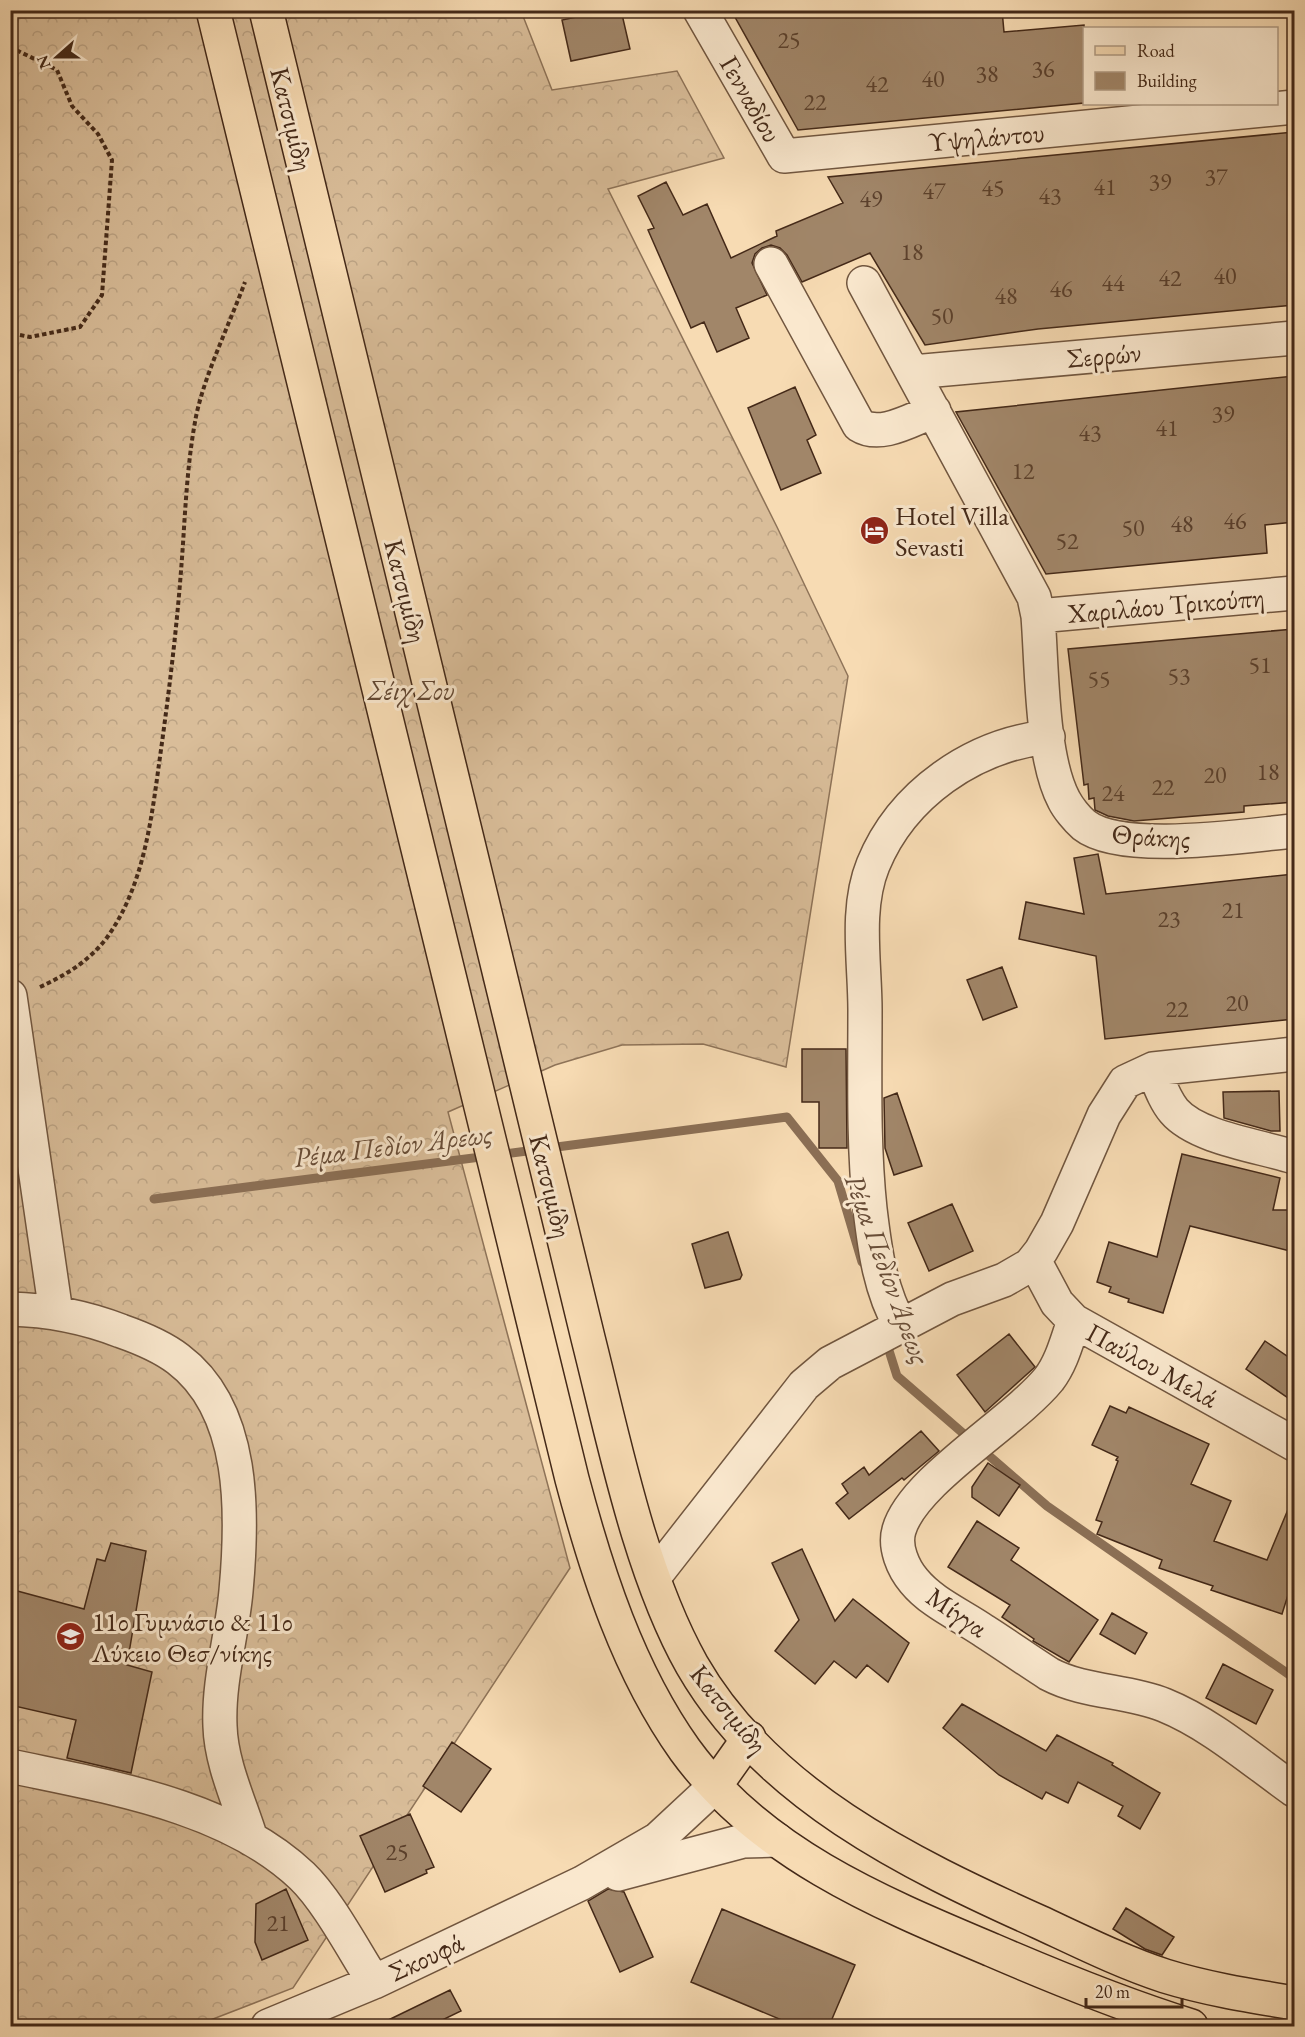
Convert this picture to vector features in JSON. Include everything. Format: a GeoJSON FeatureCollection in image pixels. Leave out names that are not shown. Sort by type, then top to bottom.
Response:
{"type":"FeatureCollection","features":[{"type":"Feature","properties":{"kind":"main road","name":"Κατσιμίδη"},"geometry":{"type":"LineString","coordinates":[[213,10],[572,1479],[600,1575],[626,1641],[659,1710],[686,1751],[714,1786],[777,1840],[843,1883],[902,1912],[1153,2020],[1191,2026]]}},
{"type":"Feature","properties":{"kind":"main road","name":"Κατσιμίδη"},"geometry":{"type":"LineString","coordinates":[[266,10],[531,1107],[614,1440],[654,1577],[692,1665],[711,1694],[781,1771],[831,1812],[931,1871],[1153,1972],[1185,1982],[1294,2003]]}},
{"type":"Feature","properties":{"kind":"main road"},"geometry":{"type":"LineString","coordinates":[[714,1786],[749,1738]]}},
{"type":"Feature","properties":{"kind":"street","name":"Γενναδίου"},"geometry":{"type":"LineString","coordinates":[[700,10],[784,156]]}},
{"type":"Feature","properties":{"kind":"street","name":"Υψηλάντου"},"geometry":{"type":"LineString","coordinates":[[784,156],[1294,107]]}},
{"type":"Feature","properties":{"kind":"street"},"geometry":{"type":"LineString","coordinates":[[771,264],[859,425],[867,430],[883,430],[934,411]]}},
{"type":"Feature","properties":{"kind":"street","name":"Θράκης"},"geometry":{"type":"LineString","coordinates":[[864,283],[1028,584],[1038,616],[1048,737],[1064,800],[1084,825],[1096,832],[1130,838],[1175,841],[1294,831]]}},
{"type":"Feature","properties":{"kind":"street","name":"Σερρών"},"geometry":{"type":"LineString","coordinates":[[913,372],[1294,338]]}},
{"type":"Feature","properties":{"kind":"street","name":"Χαριλάου Τρικούπη"},"geometry":{"type":"LineString","coordinates":[[1038,616],[1294,593]]}},
{"type":"Feature","properties":{"kind":"street"},"geometry":{"type":"LineString","coordinates":[[889,1333],[864,1160],[864,915],[871,872],[886,841],[904,814],[946,775],[1003,746],[1048,737]]}},
{"type":"Feature","properties":{"kind":"street"},"geometry":{"type":"LineString","coordinates":[[11,996],[56,1313]]}},
{"type":"Feature","properties":{"kind":"street"},"geometry":{"type":"LineString","coordinates":[[654,1577],[804,1385],[830,1363],[952,1299],[1004,1280],[1024,1270],[1034,1260],[1044,1247],[1070,1196],[1112,1098],[1143,1073],[1294,1054]]}},
{"type":"Feature","properties":{"kind":"street"},"geometry":{"type":"LineString","coordinates":[[1143,1073],[1172,1109],[1192,1125],[1210,1133],[1294,1157]]}},
{"type":"Feature","properties":{"kind":"street","name":"Παύλου Μελά"},"geometry":{"type":"LineString","coordinates":[[1034,1260],[1057,1303],[1074,1321],[1294,1444]]}},
{"type":"Feature","properties":{"kind":"street"},"geometry":{"type":"LineString","coordinates":[[10,1309],[56,1313],[117,1329],[169,1353],[203,1385],[224,1425],[236,1474],[239,1521],[236,1593],[220,1705],[220,1737],[251,1839]]}},
{"type":"Feature","properties":{"kind":"street","name":"Μίγγα"},"geometry":{"type":"LineString","coordinates":[[1074,1321],[1061,1358],[1049,1378],[918,1498],[898,1532],[898,1546],[905,1567],[922,1590],[1060,1680],[1161,1704],[1189,1717],[1294,1790]]}},
{"type":"Feature","properties":{"kind":"street"},"geometry":{"type":"LineString","coordinates":[[10,1766],[164,1802],[251,1839],[304,1877],[374,1982]]}},
{"type":"Feature","properties":{"kind":"street","name":"Σκουφά"},"geometry":{"type":"LineString","coordinates":[[268,2026],[374,1982],[582,1883],[658,1839],[714,1786]]}},
{"type":"Feature","properties":{"kind":"street","name":"Σκουφά"},"geometry":{"type":"LineString","coordinates":[[582,1883],[743,1841],[777,1840]]}},
{"type":"Feature","properties":{"kind":"path"},"geometry":{"type":"LineString","coordinates":[[10,47],[57,70],[72,106],[98,134],[112,160],[102,295],[80,327],[30,337],[10,333]]}},
{"type":"Feature","properties":{"kind":"path"},"geometry":{"type":"LineString","coordinates":[[11,996],[55,981],[82,964],[107,938],[135,884],[152,813],[163,735],[174,648],[195,419],[246,279]]}},
{"type":"Feature","properties":{"kind":"green space","name":"Σέιχ Σου"},"geometry":{"type":"Polygon","coordinates":[[[11,11],[521,11],[552,90],[677,71],[724,158],[608,189],[777,527],[848,676],[786,1067],[703,1044],[622,1045],[555,1065],[448,1112],[570,1568],[293,1988],[195,2026],[11,2026],[11,11]]]}},
{"type":"Feature","properties":{"kind":"building"},"geometry":{"type":"Polygon","coordinates":[[[610,10],[621,10],[630,49],[571,61],[562,20],[610,10]]]}},
{"type":"Feature","properties":{"kind":"building"},"geometry":{"type":"Polygon","coordinates":[[[731,10],[1002,10],[1004,32],[1084,25],[1083,103],[798,130],[731,10]]]}},
{"type":"Feature","properties":{"kind":"building"},"geometry":{"type":"Polygon","coordinates":[[[1294,132],[1294,305],[1038,329],[925,345],[870,253],[802,282],[787,255],[780,248],[771,245],[755,254],[752,263],[767,295],[736,308],[749,338],[717,352],[704,322],[691,328],[648,230],[654,228],[638,196],[666,182],[683,215],[707,204],[731,258],[777,236],[776,231],[843,203],[828,177],[1294,132]]]}},
{"type":"Feature","properties":{"kind":"building"},"geometry":{"type":"Polygon","coordinates":[[[1294,376],[1294,522],[1265,525],[1267,553],[1046,574],[956,412],[1294,376]]]}},
{"type":"Feature","properties":{"kind":"building"},"geometry":{"type":"Polygon","coordinates":[[[795,387],[816,435],[807,440],[821,473],[781,490],[748,408],[795,387]]]}},
{"type":"Feature","properties":{"kind":"building"},"geometry":{"type":"Polygon","coordinates":[[[1294,629],[1294,802],[1244,806],[1244,812],[1134,821],[1108,816],[1095,810],[1094,798],[1089,799],[1088,784],[1084,785],[1068,649],[1294,629]]]}},
{"type":"Feature","properties":{"kind":"building"},"geometry":{"type":"Polygon","coordinates":[[[1098,854],[1106,894],[1294,874],[1294,1019],[1105,1039],[1096,956],[1019,939],[1026,902],[1084,914],[1074,858],[1098,854]]]}},
{"type":"Feature","properties":{"kind":"building"},"geometry":{"type":"Polygon","coordinates":[[[1002,967],[1017,1007],[983,1020],[967,980],[1002,967]]]}},
{"type":"Feature","properties":{"kind":"building"},"geometry":{"type":"Polygon","coordinates":[[[802,1049],[846,1049],[847,1148],[819,1148],[819,1102],[802,1102],[802,1049]]]}},
{"type":"Feature","properties":{"kind":"building"},"geometry":{"type":"Polygon","coordinates":[[[1279,1091],[1280,1131],[1271,1131],[1224,1118],[1223,1092],[1279,1091]]]}},
{"type":"Feature","properties":{"kind":"building"},"geometry":{"type":"Polygon","coordinates":[[[897,1093],[922,1166],[894,1175],[885,1148],[884,1098],[897,1093]]]}},
{"type":"Feature","properties":{"kind":"building"},"geometry":{"type":"Polygon","coordinates":[[[1182,1154],[1280,1178],[1273,1210],[1294,1210],[1294,1252],[1190,1226],[1163,1313],[1128,1302],[1129,1299],[1109,1292],[1111,1287],[1097,1282],[1109,1242],[1157,1257],[1182,1154]]]}},
{"type":"Feature","properties":{"kind":"building"},"geometry":{"type":"Polygon","coordinates":[[[952,1204],[973,1251],[929,1271],[908,1223],[952,1204]]]}},
{"type":"Feature","properties":{"kind":"building"},"geometry":{"type":"Polygon","coordinates":[[[728,1232],[742,1275],[740,1279],[705,1288],[692,1244],[728,1232]]]}},
{"type":"Feature","properties":{"kind":"building"},"geometry":{"type":"Polygon","coordinates":[[[1009,1334],[1035,1367],[985,1412],[957,1375],[1009,1334]]]}},
{"type":"Feature","properties":{"kind":"building"},"geometry":{"type":"Polygon","coordinates":[[[1265,1341],[1294,1361],[1294,1402],[1246,1369],[1265,1341]]]}},
{"type":"Feature","properties":{"kind":"building"},"geometry":{"type":"Polygon","coordinates":[[[1110,1406],[1126,1413],[1129,1407],[1209,1444],[1191,1484],[1231,1501],[1214,1541],[1267,1560],[1294,1495],[1294,1576],[1282,1614],[1211,1590],[1213,1586],[1159,1568],[1162,1560],[1097,1534],[1102,1522],[1096,1520],[1118,1457],[1092,1445],[1110,1406]]]}},
{"type":"Feature","properties":{"kind":"building"},"geometry":{"type":"Polygon","coordinates":[[[921,1431],[939,1451],[904,1480],[902,1478],[849,1519],[836,1503],[848,1493],[842,1484],[864,1467],[869,1475],[921,1431]]]}},
{"type":"Feature","properties":{"kind":"building"},"geometry":{"type":"Polygon","coordinates":[[[988,1463],[1020,1485],[999,1516],[972,1497],[972,1487],[988,1463]]]}},
{"type":"Feature","properties":{"kind":"building"},"geometry":{"type":"Polygon","coordinates":[[[977,1521],[1019,1548],[1011,1560],[1098,1620],[1069,1662],[1033,1641],[1034,1639],[1002,1617],[1010,1605],[948,1567],[977,1521]]]}},
{"type":"Feature","properties":{"kind":"building","name":"11ο Γυμνάσιο & 11ο Λύκειο Θεσ/νίκης"},"geometry":{"type":"Polygon","coordinates":[[[111,1543],[146,1551],[127,1665],[152,1672],[131,1773],[67,1758],[76,1720],[10,1705],[10,1589],[84,1609],[97,1559],[105,1561],[111,1543]]]}},
{"type":"Feature","properties":{"kind":"building"},"geometry":{"type":"Polygon","coordinates":[[[802,1549],[835,1621],[853,1599],[909,1643],[888,1682],[867,1665],[856,1678],[834,1661],[815,1684],[775,1651],[799,1620],[772,1563],[802,1549]]]}},
{"type":"Feature","properties":{"kind":"building"},"geometry":{"type":"Polygon","coordinates":[[[1112,1613],[1147,1633],[1135,1654],[1100,1634],[1112,1613]]]}},
{"type":"Feature","properties":{"kind":"building"},"geometry":{"type":"Polygon","coordinates":[[[1223,1664],[1273,1690],[1256,1724],[1206,1698],[1223,1664]]]}},
{"type":"Feature","properties":{"kind":"building"},"geometry":{"type":"Polygon","coordinates":[[[962,1704],[1046,1751],[1057,1735],[1113,1763],[1112,1765],[1160,1793],[1140,1829],[1118,1816],[1123,1806],[1078,1782],[1068,1803],[1046,1792],[1042,1799],[999,1775],[943,1728],[962,1704]]]}},
{"type":"Feature","properties":{"kind":"building"},"geometry":{"type":"Polygon","coordinates":[[[452,1742],[491,1769],[461,1812],[423,1786],[452,1742]]]}},
{"type":"Feature","properties":{"kind":"building"},"geometry":{"type":"Polygon","coordinates":[[[410,1814],[434,1867],[426,1870],[427,1873],[385,1892],[360,1836],[410,1814]]]}},
{"type":"Feature","properties":{"kind":"building"},"geometry":{"type":"Polygon","coordinates":[[[286,1889],[308,1940],[262,1960],[255,1942],[256,1904],[286,1889]]]}},
{"type":"Feature","properties":{"kind":"building"},"geometry":{"type":"Polygon","coordinates":[[[608,1889],[624,1892],[653,1957],[620,1972],[588,1901],[608,1889]]]}},
{"type":"Feature","properties":{"kind":"building"},"geometry":{"type":"Polygon","coordinates":[[[1126,1908],[1174,1937],[1162,1955],[1145,1949],[1113,1929],[1126,1908]]]}},
{"type":"Feature","properties":{"kind":"building"},"geometry":{"type":"Polygon","coordinates":[[[722,1909],[855,1965],[829,2026],[796,2026],[691,1982],[722,1909]]]}},
{"type":"Feature","properties":{"kind":"building"},"geometry":{"type":"Polygon","coordinates":[[[450,1990],[461,2011],[430,2026],[376,2026],[450,1990]]]}},
{"type":"Feature","properties":{"kind":"waterway","name":"Ρέμα Πεδίον Άρεως"},"geometry":{"type":"LineString","coordinates":[[549,1148],[787,1117],[838,1181],[862,1262]]}},
{"type":"Feature","properties":{"kind":"waterway","name":"Ρέμα Πεδίον Άρεως"},"geometry":{"type":"LineString","coordinates":[[154,1199],[535,1150]]}},
{"type":"Feature","properties":{"kind":"waterway","name":"Ρέμα Πεδίον Άρεως"},"geometry":{"type":"LineString","coordinates":[[886,1341],[897,1376],[1047,1506],[1294,1678]]}},
{"type":"Feature","properties":{"kind":"place","name":"Hotel Villa Sevasti"},"geometry":{"type":"Point","coordinates":[874,531]}},
{"type":"Feature","properties":{"kind":"place","name":"11ο Γυμνάσιο & 11ο Λύκειο Θεσ/νίκης"},"geometry":{"type":"Point","coordinates":[71,1637]}}]}
